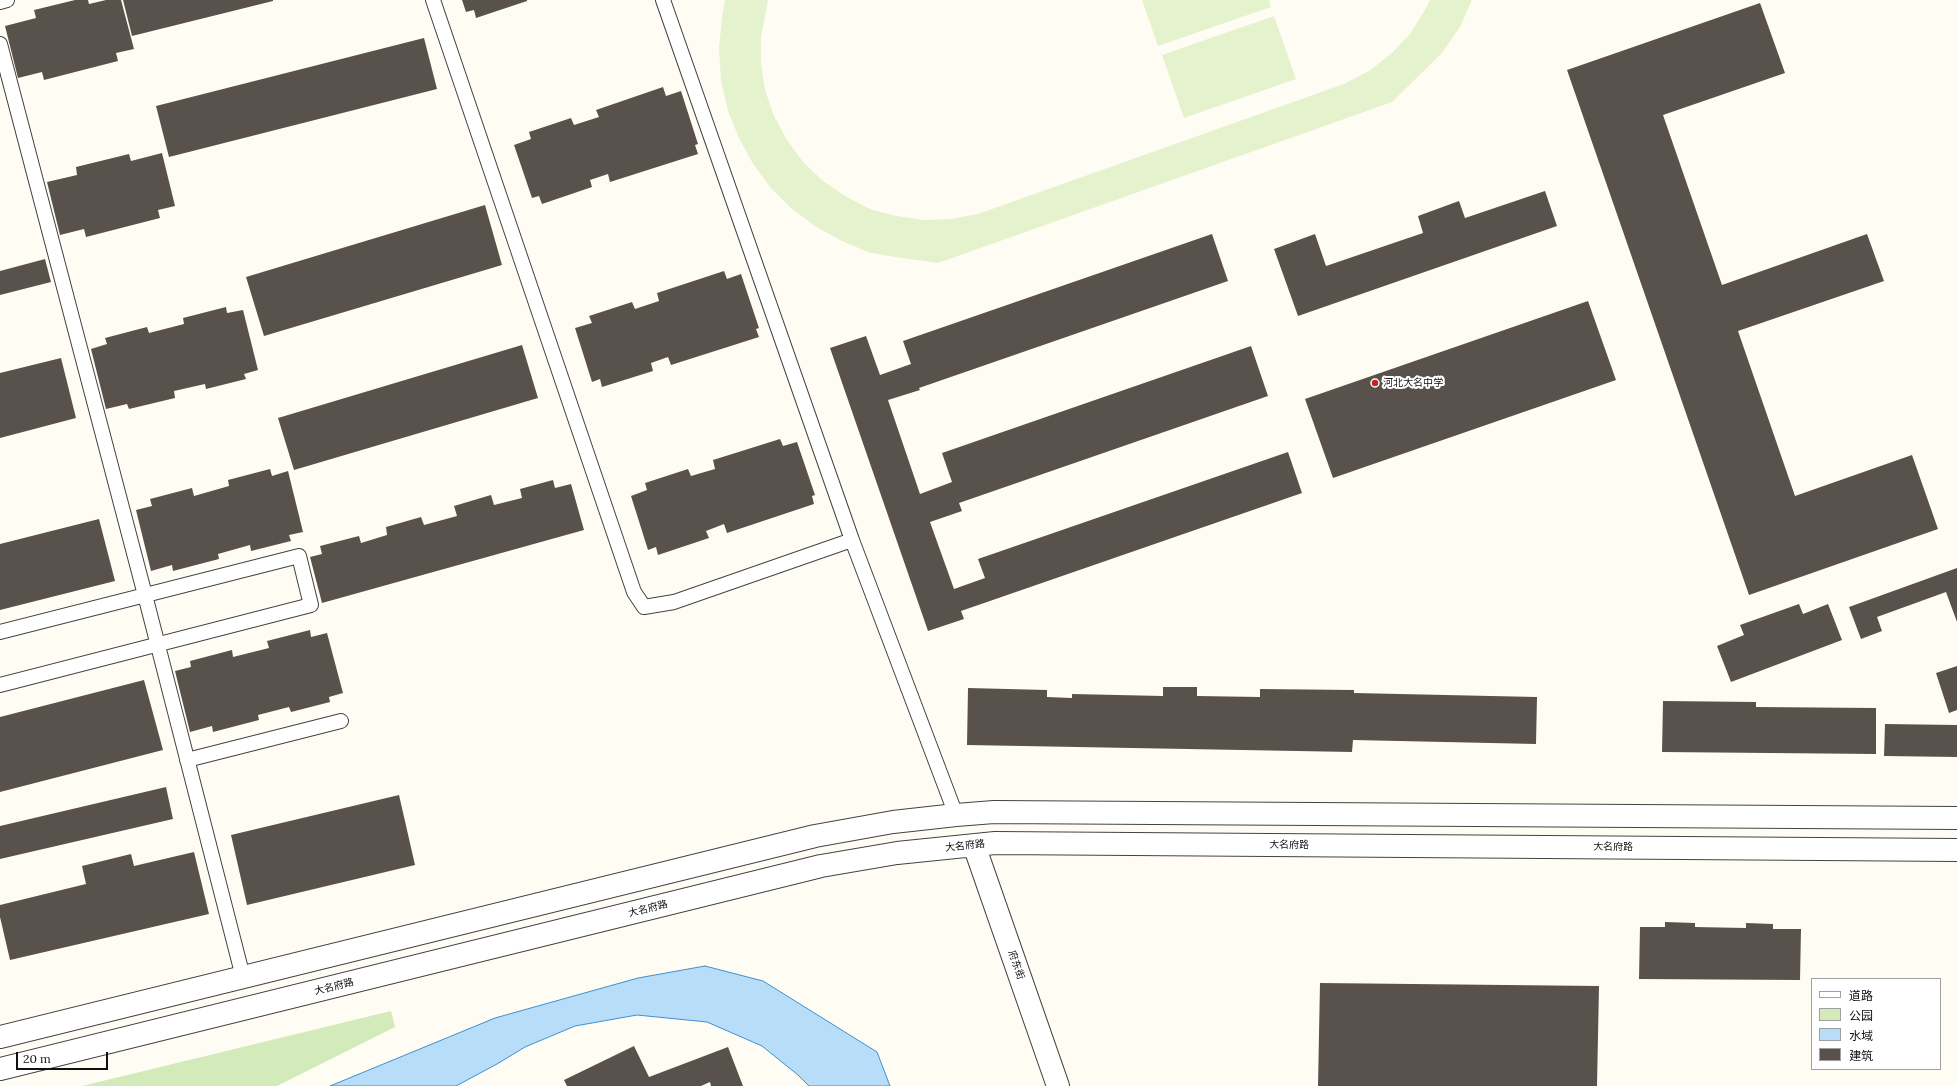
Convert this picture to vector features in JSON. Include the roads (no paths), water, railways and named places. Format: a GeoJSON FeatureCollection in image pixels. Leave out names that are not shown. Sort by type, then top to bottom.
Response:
{"type":"FeatureCollection","features":[{"type":"Feature","properties":{"kind":"street"},"geometry":{"type":"LineString","coordinates":[[0,1036],[815,836],[893,822],[956,815],[1002,812],[1957,818]]}},
{"type":"Feature","properties":{"kind":"street","name":"大名府路"},"geometry":{"type":"LineString","coordinates":[[0,1069],[821,866],[897,853],[995,843],[1957,850]]}},
{"type":"Feature","properties":{"kind":"street","name":"府东街"},"geometry":{"type":"LineString","coordinates":[[974,845],[1058,1086]]}},
{"type":"Feature","properties":{"kind":"lane"},"geometry":{"type":"LineString","coordinates":[[0,2],[7,0]]}},
{"type":"Feature","properties":{"kind":"lane"},"geometry":{"type":"LineString","coordinates":[[433,0],[634,592],[644,607],[674,602],[852,540]]}},
{"type":"Feature","properties":{"kind":"lane"},"geometry":{"type":"LineString","coordinates":[[663,0],[852,540],[956,815]]}},
{"type":"Feature","properties":{"kind":"lane"},"geometry":{"type":"LineString","coordinates":[[0,44],[158,644],[243,977]]}},
{"type":"Feature","properties":{"kind":"lane"},"geometry":{"type":"LineString","coordinates":[[0,632],[299,556],[311,605],[0,685]]}},
{"type":"Feature","properties":{"kind":"lane"},"geometry":{"type":"LineString","coordinates":[[187,760],[341,721]]}},
{"type":"Feature","properties":{"kind":"water"},"geometry":{"type":"Polygon","coordinates":[[[705,966],[763,981],[877,1052],[890,1086],[809,1086],[798,1075],[762,1046],[707,1022],[637,1015],[575,1026],[525,1047],[456,1086],[330,1086],[495,1018],[638,978],[705,966]]]}},
{"type":"Feature","properties":{"kind":"place","name":"河北大名中学"},"geometry":{"type":"Point","coordinates":[1375,383]}}]}
